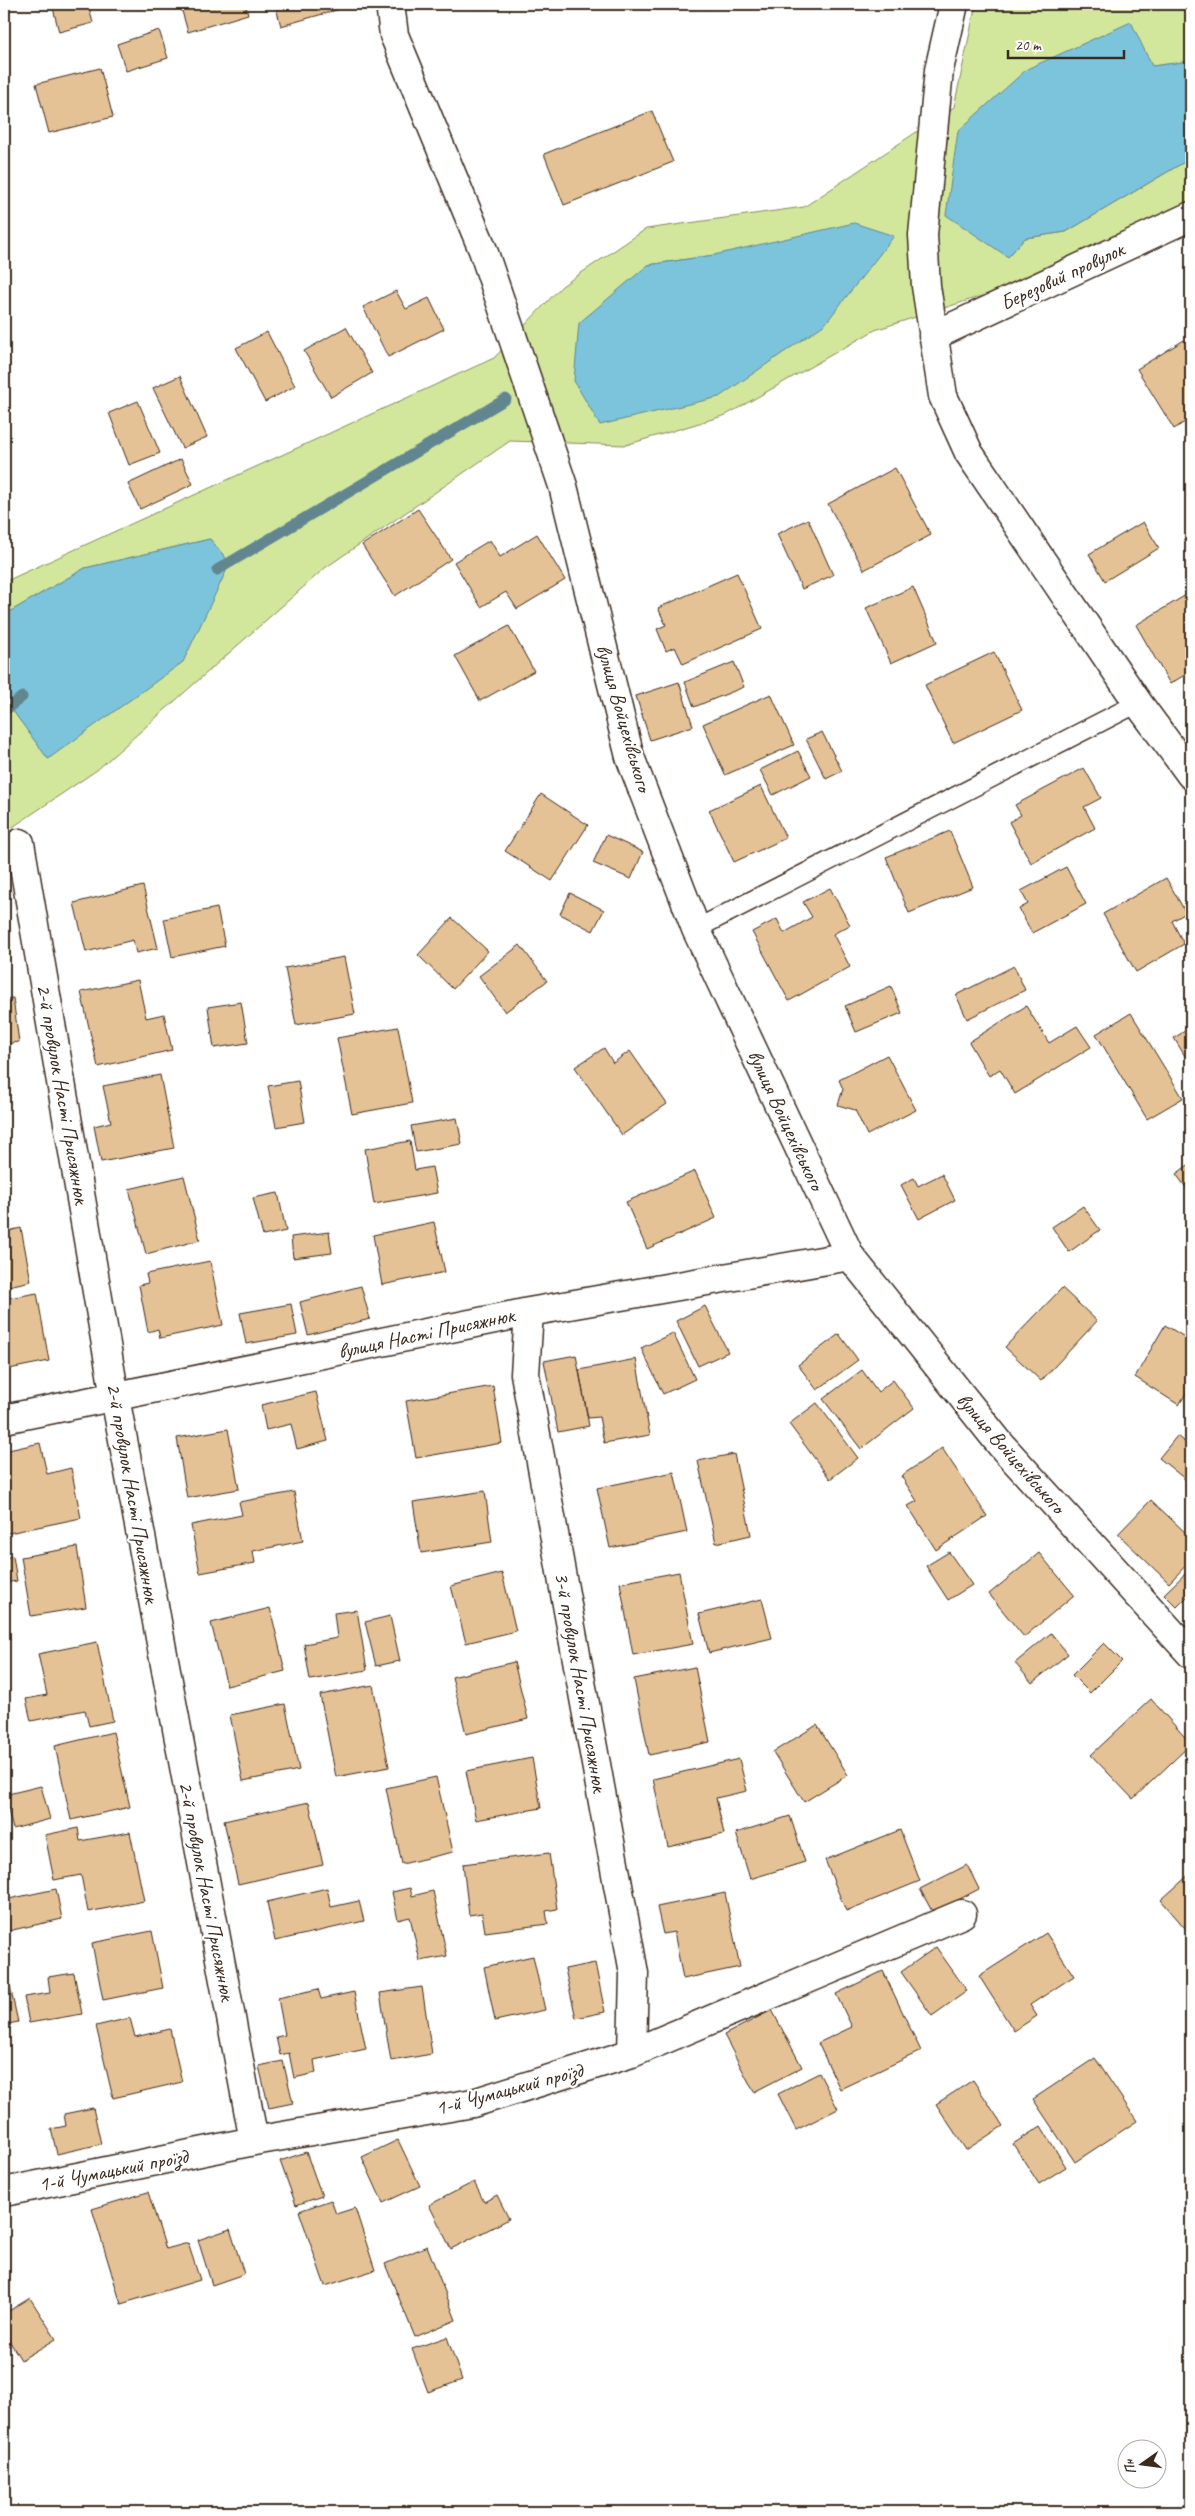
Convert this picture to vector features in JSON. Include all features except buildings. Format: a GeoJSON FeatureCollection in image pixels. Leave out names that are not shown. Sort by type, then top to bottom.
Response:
{"type":"FeatureCollection","features":[{"type":"Feature","properties":{"kind":"street","name":"вулиця Войцехівського"},"geometry":{"type":"LineString","coordinates":[[390,4],[394,35],[483,250],[563,486],[630,757],[696,929],[850,1256],[1001,1445],[1191,1654]]}},
{"type":"Feature","properties":{"kind":"street"},"geometry":{"type":"LineString","coordinates":[[954,4],[939,70],[923,235],[926,286],[943,396],[969,453],[1138,703],[1191,775]]}},
{"type":"Feature","properties":{"kind":"street","name":"Березовий провулок"},"geometry":{"type":"LineString","coordinates":[[933,336],[1191,216]]}},
{"type":"Feature","properties":{"kind":"street","name":"2-й провулок Насті Присяжнюк"},"geometry":{"type":"LineString","coordinates":[[20,843],[115,1397],[254,2141]]}},
{"type":"Feature","properties":{"kind":"street","name":"вулиця Насті Присяжнюк"},"geometry":{"type":"LineString","coordinates":[[4,1419],[529,1312],[850,1256]]}},
{"type":"Feature","properties":{"kind":"street","name":"3-й провулок Насті Присяжнюк"},"geometry":{"type":"LineString","coordinates":[[529,1312],[525,1374],[634,1973],[632,2053]]}},
{"type":"Feature","properties":{"kind":"street","name":"1-й Чумацький проїзд"},"geometry":{"type":"LineString","coordinates":[[4,2192],[254,2141],[473,2103],[632,2053],[962,1914]]}},
{"type":"Feature","properties":{"kind":"lane"},"geometry":{"type":"LineString","coordinates":[[696,929],[1138,703]]}},
{"type":"Feature","properties":{"kind":"green space"},"geometry":{"type":"Polygon","coordinates":[[[976,4],[1191,4],[1191,61],[1152,66],[1008,257],[1025,238],[1066,232],[1191,158],[1191,205],[1048,275],[875,330],[726,415],[626,445],[510,441],[325,568],[97,770],[4,833],[4,676],[10,707],[49,759],[230,563],[210,539],[85,568],[4,615],[4,582],[494,358],[562,286],[646,229],[804,207],[954,107],[976,4]],[[714,255],[648,265],[600,425],[714,255]]]}},
{"type":"Feature","properties":{"kind":"water"},"geometry":{"type":"Polygon","coordinates":[[[1131,22],[1152,66],[1191,61],[1191,158],[1066,232],[1025,238],[1008,257],[946,215],[958,131],[1027,69],[1131,22]]]}},
{"type":"Feature","properties":{"kind":"water"},"geometry":{"type":"Polygon","coordinates":[[[854,223],[894,236],[825,324],[719,397],[600,425],[574,381],[579,323],[648,265],[714,255],[854,223]]]}},
{"type":"Feature","properties":{"kind":"water"},"geometry":{"type":"Polygon","coordinates":[[[210,539],[230,563],[183,662],[48,759],[10,707],[4,676],[4,615],[85,568],[210,539]]]}},
{"type":"Feature","properties":{"kind":"waterway"},"geometry":{"type":"LineString","coordinates":[[217,570],[506,399]]}},
{"type":"Feature","properties":{"kind":"waterway"},"geometry":{"type":"LineString","coordinates":[[4,711],[22,697]]}}]}
